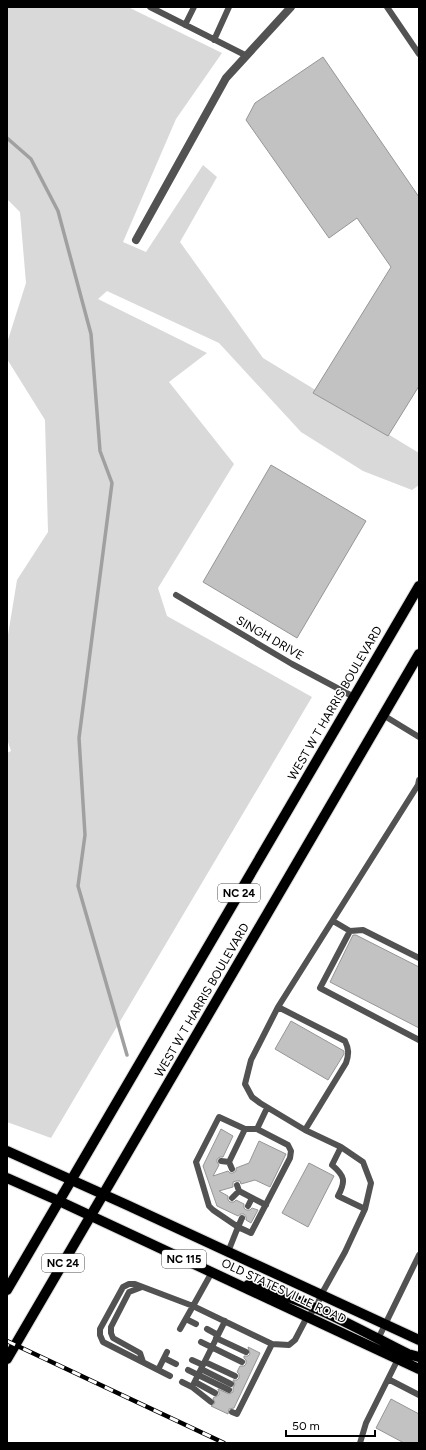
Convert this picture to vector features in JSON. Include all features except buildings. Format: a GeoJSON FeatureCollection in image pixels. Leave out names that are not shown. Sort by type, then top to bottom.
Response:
{"type":"FeatureCollection","features":[{"type":"Feature","properties":{"kind":"main road","name":"WEST W T HARRIS BOULEVARD"},"geometry":{"type":"LineString","coordinates":[[7,1290],[419,586]]}},
{"type":"Feature","properties":{"kind":"main road","name":"WEST W T HARRIS BOULEVARD"},"geometry":{"type":"LineString","coordinates":[[7,1359],[419,654]]}},
{"type":"Feature","properties":{"kind":"main road","name":"OLD STATESVILLE ROAD"},"geometry":{"type":"LineString","coordinates":[[7,1151],[104,1194],[419,1340]]}},
{"type":"Feature","properties":{"kind":"main road","name":"OLD STATESVILLE ROAD"},"geometry":{"type":"LineString","coordinates":[[7,1178],[91,1215],[419,1369]]}},
{"type":"Feature","properties":{"kind":"main road"},"geometry":{"type":"LineString","coordinates":[[230,1280],[262,1288],[316,1308],[408,1354],[419,1357]]}},
{"type":"Feature","properties":{"kind":"street"},"geometry":{"type":"LineString","coordinates":[[136,240],[226,78],[291,7]]}},
{"type":"Feature","properties":{"kind":"lane"},"geometry":{"type":"LineString","coordinates":[[150,7],[246,56]]}},
{"type":"Feature","properties":{"kind":"lane"},"geometry":{"type":"LineString","coordinates":[[185,25],[194,7]]}},
{"type":"Feature","properties":{"kind":"lane"},"geometry":{"type":"LineString","coordinates":[[214,40],[229,7]]}},
{"type":"Feature","properties":{"kind":"lane"},"geometry":{"type":"LineString","coordinates":[[387,7],[419,54]]}},
{"type":"Feature","properties":{"kind":"lane","name":"SINGH DRIVE"},"geometry":{"type":"LineString","coordinates":[[176,595],[292,664],[354,697]]}},
{"type":"Feature","properties":{"kind":"lane"},"geometry":{"type":"LineString","coordinates":[[383,715],[419,737]]}},
{"type":"Feature","properties":{"kind":"lane"},"geometry":{"type":"LineString","coordinates":[[170,1376],[103,1342],[100,1335],[100,1329],[123,1287],[129,1284],[135,1284],[193,1306],[272,1344],[281,1346],[289,1345],[295,1340],[307,1317],[316,1308],[320,1295],[345,1252],[365,1209],[371,1183],[362,1162],[341,1147],[305,1130],[267,1108],[252,1097],[245,1084],[251,1060],[278,1007],[393,826],[418,785],[419,780]]}},
{"type":"Feature","properties":{"kind":"lane"},"geometry":{"type":"LineString","coordinates":[[333,920],[350,931],[363,930],[419,958]]}},
{"type":"Feature","properties":{"kind":"lane"},"geometry":{"type":"LineString","coordinates":[[350,931],[320,988],[419,1040]]}},
{"type":"Feature","properties":{"kind":"lane"},"geometry":{"type":"LineString","coordinates":[[278,1007],[345,1040],[348,1048],[349,1055],[346,1063],[305,1130]]}},
{"type":"Feature","properties":{"kind":"lane"},"geometry":{"type":"LineString","coordinates":[[257,1129],[267,1108]]}},
{"type":"Feature","properties":{"kind":"lane"},"geometry":{"type":"LineString","coordinates":[[219,1117],[244,1129],[257,1129],[288,1145],[291,1151],[290,1158],[252,1232],[238,1227],[222,1212],[209,1206],[206,1186],[196,1162],[219,1117]]}},
{"type":"Feature","properties":{"kind":"lane"},"geometry":{"type":"LineString","coordinates":[[232,1169],[229,1162],[244,1129]]}},
{"type":"Feature","properties":{"kind":"lane"},"geometry":{"type":"LineString","coordinates":[[208,1139],[215,1142]]}},
{"type":"Feature","properties":{"kind":"lane"},"geometry":{"type":"LineString","coordinates":[[341,1147],[332,1165],[341,1172],[343,1178],[343,1186],[338,1196],[365,1209]]}},
{"type":"Feature","properties":{"kind":"lane"},"geometry":{"type":"LineString","coordinates":[[228,1148],[234,1151]]}},
{"type":"Feature","properties":{"kind":"lane"},"geometry":{"type":"LineString","coordinates":[[200,1155],[207,1158]]}},
{"type":"Feature","properties":{"kind":"lane"},"geometry":{"type":"LineString","coordinates":[[221,1161],[229,1162]]}},
{"type":"Feature","properties":{"kind":"lane"},"geometry":{"type":"LineString","coordinates":[[232,1198],[238,1188],[252,1198],[266,1205]]}},
{"type":"Feature","properties":{"kind":"lane"},"geometry":{"type":"LineString","coordinates":[[248,1206],[252,1198]]}},
{"type":"Feature","properties":{"kind":"lane"},"geometry":{"type":"LineString","coordinates":[[228,1252],[242,1218]]}},
{"type":"Feature","properties":{"kind":"lane"},"geometry":{"type":"LineString","coordinates":[[378,1339],[419,1256]]}},
{"type":"Feature","properties":{"kind":"lane"},"geometry":{"type":"LineString","coordinates":[[180,1329],[212,1272]]}},
{"type":"Feature","properties":{"kind":"lane"},"geometry":{"type":"LineString","coordinates":[[142,1287],[129,1292],[111,1327],[111,1333],[113,1338],[140,1353],[144,1362]]}},
{"type":"Feature","properties":{"kind":"lane"},"geometry":{"type":"LineString","coordinates":[[186,1319],[196,1324]]}},
{"type":"Feature","properties":{"kind":"lane"},"geometry":{"type":"LineString","coordinates":[[194,1384],[225,1321]]}},
{"type":"Feature","properties":{"kind":"lane"},"geometry":{"type":"LineString","coordinates":[[207,1329],[246,1352]]}},
{"type":"Feature","properties":{"kind":"lane"},"geometry":{"type":"LineString","coordinates":[[201,1342],[242,1362]]}},
{"type":"Feature","properties":{"kind":"lane"},"geometry":{"type":"LineString","coordinates":[[232,1412],[237,1414],[239,1405],[260,1359],[272,1344]]}},
{"type":"Feature","properties":{"kind":"lane"},"geometry":{"type":"LineString","coordinates":[[158,1370],[166,1355],[176,1364]]}},
{"type":"Feature","properties":{"kind":"lane"},"geometry":{"type":"LineString","coordinates":[[360,1443],[366,1423],[398,1359]]}},
{"type":"Feature","properties":{"kind":"lane"},"geometry":{"type":"LineString","coordinates":[[192,1360],[230,1387]]}},
{"type":"Feature","properties":{"kind":"lane"},"geometry":{"type":"LineString","coordinates":[[188,1370],[202,1368],[235,1376]]}},
{"type":"Feature","properties":{"kind":"lane"},"geometry":{"type":"LineString","coordinates":[[388,1379],[419,1394]]}},
{"type":"Feature","properties":{"kind":"lane"},"geometry":{"type":"LineString","coordinates":[[182,1382],[194,1384],[215,1393]]}},
{"type":"Feature","properties":{"kind":"lane"},"geometry":{"type":"LineString","coordinates":[[194,1384],[211,1402]]}},
{"type":"Feature","properties":{"kind":"shaded area"},"geometry":{"type":"Polygon","coordinates":[[[7,7],[128,7],[222,53],[176,119],[123,242],[146,252],[203,165],[217,177],[180,242],[263,358],[419,453],[419,485],[412,490],[363,471],[301,432],[219,343],[107,291],[98,299],[207,353],[169,382],[234,464],[158,588],[167,616],[312,697],[51,1138],[7,1122],[7,753],[11,751],[7,739],[7,641],[17,580],[48,532],[45,420],[7,359],[7,343],[26,283],[20,212],[7,199],[7,7]]]}},
{"type":"Feature","properties":{"kind":"waterway"},"geometry":{"type":"LineString","coordinates":[[7,138],[31,159],[58,211],[91,334],[100,451],[112,483],[79,738],[85,835],[78,886],[127,1055]]}},
{"type":"Feature","properties":{"kind":"railway"},"geometry":{"type":"LineString","coordinates":[[7,1341],[224,1443]]}}]}
